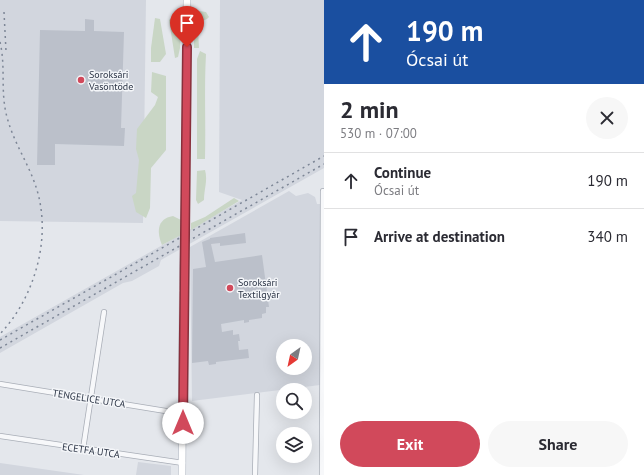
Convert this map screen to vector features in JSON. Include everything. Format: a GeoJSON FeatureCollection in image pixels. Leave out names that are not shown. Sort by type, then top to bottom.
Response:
{"type":"FeatureCollection","features":[{"type":"Feature","properties":{"kind":"main road"},"geometry":{"type":"LineString","coordinates":[[182,475],[183,290],[188,0]]}},
{"type":"Feature","properties":{"kind":"street"},"geometry":{"type":"LineString","coordinates":[[322,475],[324,385],[322,334],[323,191]]}},
{"type":"Feature","properties":{"kind":"street"},"geometry":{"type":"LineString","coordinates":[[83,449],[104,312]]}},
{"type":"Feature","properties":{"kind":"street","name":"TENGELICE UTCA"},"geometry":{"type":"LineString","coordinates":[[0,384],[178,413]]}},
{"type":"Feature","properties":{"kind":"street"},"geometry":{"type":"LineString","coordinates":[[255,475],[257,395]]}},
{"type":"Feature","properties":{"kind":"street","name":"ECETFA UTCA"},"geometry":{"type":"LineString","coordinates":[[0,436],[183,463]]}},
{"type":"Feature","properties":{"kind":"shaded area"},"geometry":{"type":"Polygon","coordinates":[[[0,0],[146,0],[143,223],[0,221],[0,0]]]}},
{"type":"Feature","properties":{"kind":"shaded area"},"geometry":{"type":"Polygon","coordinates":[[[220,0],[324,0],[324,168],[161,260],[159,266],[132,281],[123,283],[0,353],[0,337],[242,200],[219,192],[220,0]]]}},
{"type":"Feature","properties":{"kind":"shaded area"},"geometry":{"type":"Polygon","coordinates":[[[289,191],[296,196],[308,193],[315,197],[317,204],[321,204],[320,385],[312,386],[312,383],[276,383],[276,390],[192,401],[190,247],[289,191]]]}},
{"type":"Feature","properties":{"kind":"shaded area"},"geometry":{"type":"Polygon","coordinates":[[[138,462],[171,466],[171,475],[136,475],[138,462]]]}},
{"type":"Feature","properties":{"kind":"shaded area"},"geometry":{"type":"Polygon","coordinates":[[[0,463],[84,475],[0,475],[0,463]]]}},
{"type":"Feature","properties":{"kind":"green space"},"geometry":{"type":"Polygon","coordinates":[[[199,11],[206,12],[209,17],[202,21],[198,28],[199,48],[194,48],[194,16],[199,11]]]}},
{"type":"Feature","properties":{"kind":"green space"},"geometry":{"type":"Polygon","coordinates":[[[176,14],[181,18],[180,48],[178,57],[175,58],[169,20],[176,14]]]}},
{"type":"Feature","properties":{"kind":"green space"},"geometry":{"type":"Polygon","coordinates":[[[155,18],[160,19],[166,54],[160,62],[151,62],[151,48],[155,18]]]}},
{"type":"Feature","properties":{"kind":"green space"},"geometry":{"type":"Polygon","coordinates":[[[200,51],[206,54],[205,159],[197,159],[197,59],[200,51]]]}},
{"type":"Feature","properties":{"kind":"green space"},"geometry":{"type":"Polygon","coordinates":[[[152,72],[166,76],[166,150],[151,168],[150,208],[146,218],[136,212],[132,196],[136,193],[139,160],[136,149],[137,129],[155,105],[158,97],[151,92],[152,72]]]}},
{"type":"Feature","properties":{"kind":"green space"},"geometry":{"type":"Polygon","coordinates":[[[205,170],[206,181],[204,200],[198,204],[196,200],[197,171],[205,170]]]}},
{"type":"Feature","properties":{"kind":"green space"},"geometry":{"type":"Polygon","coordinates":[[[234,198],[239,201],[191,230],[191,223],[205,217],[234,198]]]}},
{"type":"Feature","properties":{"kind":"green space"},"geometry":{"type":"Polygon","coordinates":[[[173,216],[181,220],[181,235],[162,245],[159,236],[159,227],[163,220],[173,216]]]}},
{"type":"Feature","properties":{"kind":"building","name":"Soroksári Vasöntöde"},"geometry":{"type":"Polygon","coordinates":[[[85,19],[94,20],[94,31],[124,32],[121,128],[125,128],[124,146],[55,144],[55,165],[37,165],[40,30],[85,31],[85,19]]]}},
{"type":"Feature","properties":{"kind":"building","name":"Soroksári Textilgyár"},"geometry":{"type":"Polygon","coordinates":[[[245,233],[246,243],[220,246],[220,243],[211,244],[215,262],[262,255],[269,307],[266,307],[266,313],[262,314],[262,318],[249,320],[249,322],[244,323],[244,320],[221,324],[222,332],[233,330],[233,335],[239,334],[239,350],[248,349],[249,358],[216,362],[216,364],[209,365],[208,361],[192,363],[193,269],[206,267],[202,242],[210,238],[245,233]]]}},
{"type":"Feature","properties":{"kind":"railway"},"geometry":{"type":"LineString","coordinates":[[4,12],[6,51]]}},
{"type":"Feature","properties":{"kind":"railway"},"geometry":{"type":"LineString","coordinates":[[0,42],[3,61],[4,98],[7,117],[35,184],[40,203],[42,223],[38,264],[32,283],[13,319],[0,334]]}},
{"type":"Feature","properties":{"kind":"railway"},"geometry":{"type":"LineString","coordinates":[[0,340],[324,156]]}},
{"type":"Feature","properties":{"kind":"railway"},"geometry":{"type":"LineString","coordinates":[[0,348],[324,164]]}},
{"type":"Feature","properties":{"kind":"place","name":"Soroksári Vasöntöde"},"geometry":{"type":"Point","coordinates":[81,80]}},
{"type":"Feature","properties":{"kind":"place","name":"Soroksári Textilgyár"},"geometry":{"type":"Point","coordinates":[230,288]}},
{"type":"Feature","properties":{"kind":"route"},"geometry":{"type":"LineString","coordinates":[[183,423],[183,290],[187,47]]}}]}
